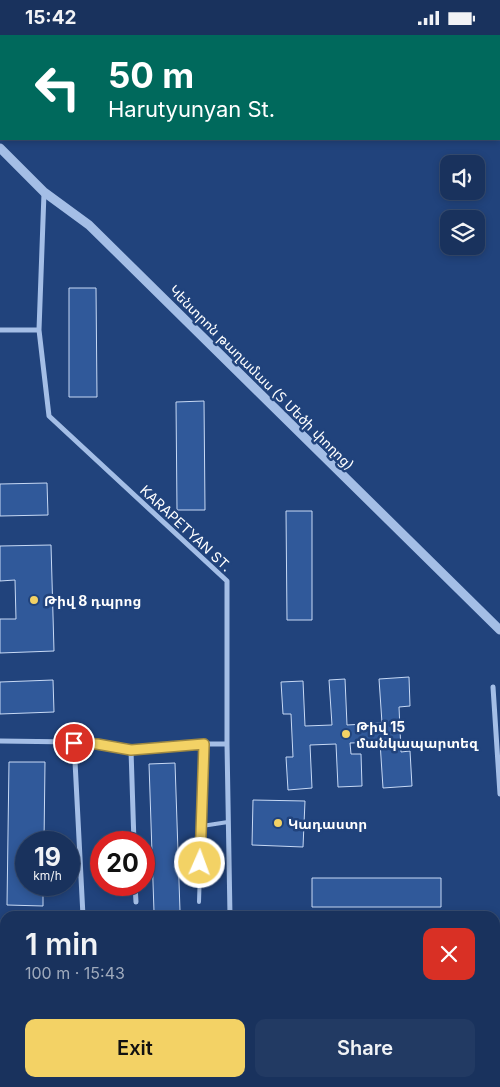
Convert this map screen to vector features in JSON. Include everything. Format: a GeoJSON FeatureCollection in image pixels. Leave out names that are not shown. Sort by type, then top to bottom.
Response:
{"type":"FeatureCollection","features":[{"type":"Feature","properties":{"kind":"street","name":"Կենտրոն թաղամաս (Տ Մեծի փողոց)"},"geometry":{"type":"LineString","coordinates":[[0,148],[44,193],[89,225],[500,630]]}},
{"type":"Feature","properties":{"kind":"street","name":"KARAPETYAN ST."},"geometry":{"type":"LineString","coordinates":[[44,193],[39,330],[49,416],[227,581],[230,911]]}},
{"type":"Feature","properties":{"kind":"street"},"geometry":{"type":"LineString","coordinates":[[0,330],[39,330]]}},
{"type":"Feature","properties":{"kind":"street"},"geometry":{"type":"LineString","coordinates":[[493,687],[500,795]]}},
{"type":"Feature","properties":{"kind":"street"},"geometry":{"type":"LineString","coordinates":[[0,741],[97,744],[131,750],[227,744]]}},
{"type":"Feature","properties":{"kind":"street"},"geometry":{"type":"LineString","coordinates":[[74,743],[83,911]]}},
{"type":"Feature","properties":{"kind":"street"},"geometry":{"type":"LineString","coordinates":[[131,750],[134,831]]}},
{"type":"Feature","properties":{"kind":"street"},"geometry":{"type":"LineString","coordinates":[[136,896],[136,902]]}},
{"type":"Feature","properties":{"kind":"lane"},"geometry":{"type":"LineString","coordinates":[[199,901],[204,744]]}},
{"type":"Feature","properties":{"kind":"lane"},"geometry":{"type":"LineString","coordinates":[[202,825],[228,822]]}},
{"type":"Feature","properties":{"kind":"building"},"geometry":{"type":"Polygon","coordinates":[[[69,288],[96,288],[97,397],[69,397],[69,288]]]}},
{"type":"Feature","properties":{"kind":"building"},"geometry":{"type":"Polygon","coordinates":[[[204,401],[205,510],[177,510],[176,402],[204,401]]]}},
{"type":"Feature","properties":{"kind":"building"},"geometry":{"type":"Polygon","coordinates":[[[47,483],[48,515],[0,516],[0,484],[47,483]]]}},
{"type":"Feature","properties":{"kind":"building"},"geometry":{"type":"Polygon","coordinates":[[[286,511],[312,511],[312,620],[287,620],[286,511]]]}},
{"type":"Feature","properties":{"kind":"building","name":"Թիվ 8 դպրոց"},"geometry":{"type":"Polygon","coordinates":[[[51,545],[54,651],[0,653],[0,619],[16,619],[15,580],[0,581],[0,546],[51,545]]]}},
{"type":"Feature","properties":{"kind":"building","name":"Թիվ 15 մանկապարտեզ"},"geometry":{"type":"Polygon","coordinates":[[[409,677],[410,706],[399,707],[401,752],[410,751],[412,786],[383,788],[380,742],[350,743],[351,754],[361,754],[362,786],[338,787],[336,744],[310,745],[312,788],[288,790],[286,757],[293,757],[291,714],[283,714],[281,682],[303,681],[305,726],[332,725],[329,680],[345,679],[347,725],[382,723],[379,679],[409,677]]]}},
{"type":"Feature","properties":{"kind":"building"},"geometry":{"type":"Polygon","coordinates":[[[53,680],[54,712],[0,714],[0,682],[53,680]]]}},
{"type":"Feature","properties":{"kind":"building"},"geometry":{"type":"Polygon","coordinates":[[[9,762],[45,762],[44,831],[15,831],[15,896],[43,896],[43,906],[7,905],[9,762]]]}},
{"type":"Feature","properties":{"kind":"building"},"geometry":{"type":"Polygon","coordinates":[[[175,763],[180,911],[154,911],[155,831],[151,831],[149,764],[175,763]]]}},
{"type":"Feature","properties":{"kind":"building","name":"Կադաստր"},"geometry":{"type":"Polygon","coordinates":[[[253,800],[305,801],[303,847],[252,845],[253,800]]]}},
{"type":"Feature","properties":{"kind":"building"},"geometry":{"type":"Polygon","coordinates":[[[312,878],[441,878],[441,907],[312,907],[312,878]]]}},
{"type":"Feature","properties":{"kind":"place","name":"Թիվ 8 դպրոց"},"geometry":{"type":"Point","coordinates":[34,600]}},
{"type":"Feature","properties":{"kind":"place","name":"Թիվ 15 մանկապարտեզ"},"geometry":{"type":"Point","coordinates":[346,734]}},
{"type":"Feature","properties":{"kind":"place","name":"Կադաստր"},"geometry":{"type":"Point","coordinates":[278,823]}},
{"type":"Feature","properties":{"kind":"route"},"geometry":{"type":"LineString","coordinates":[[74,743],[97,744],[131,750],[204,744],[200,863]]}}]}
